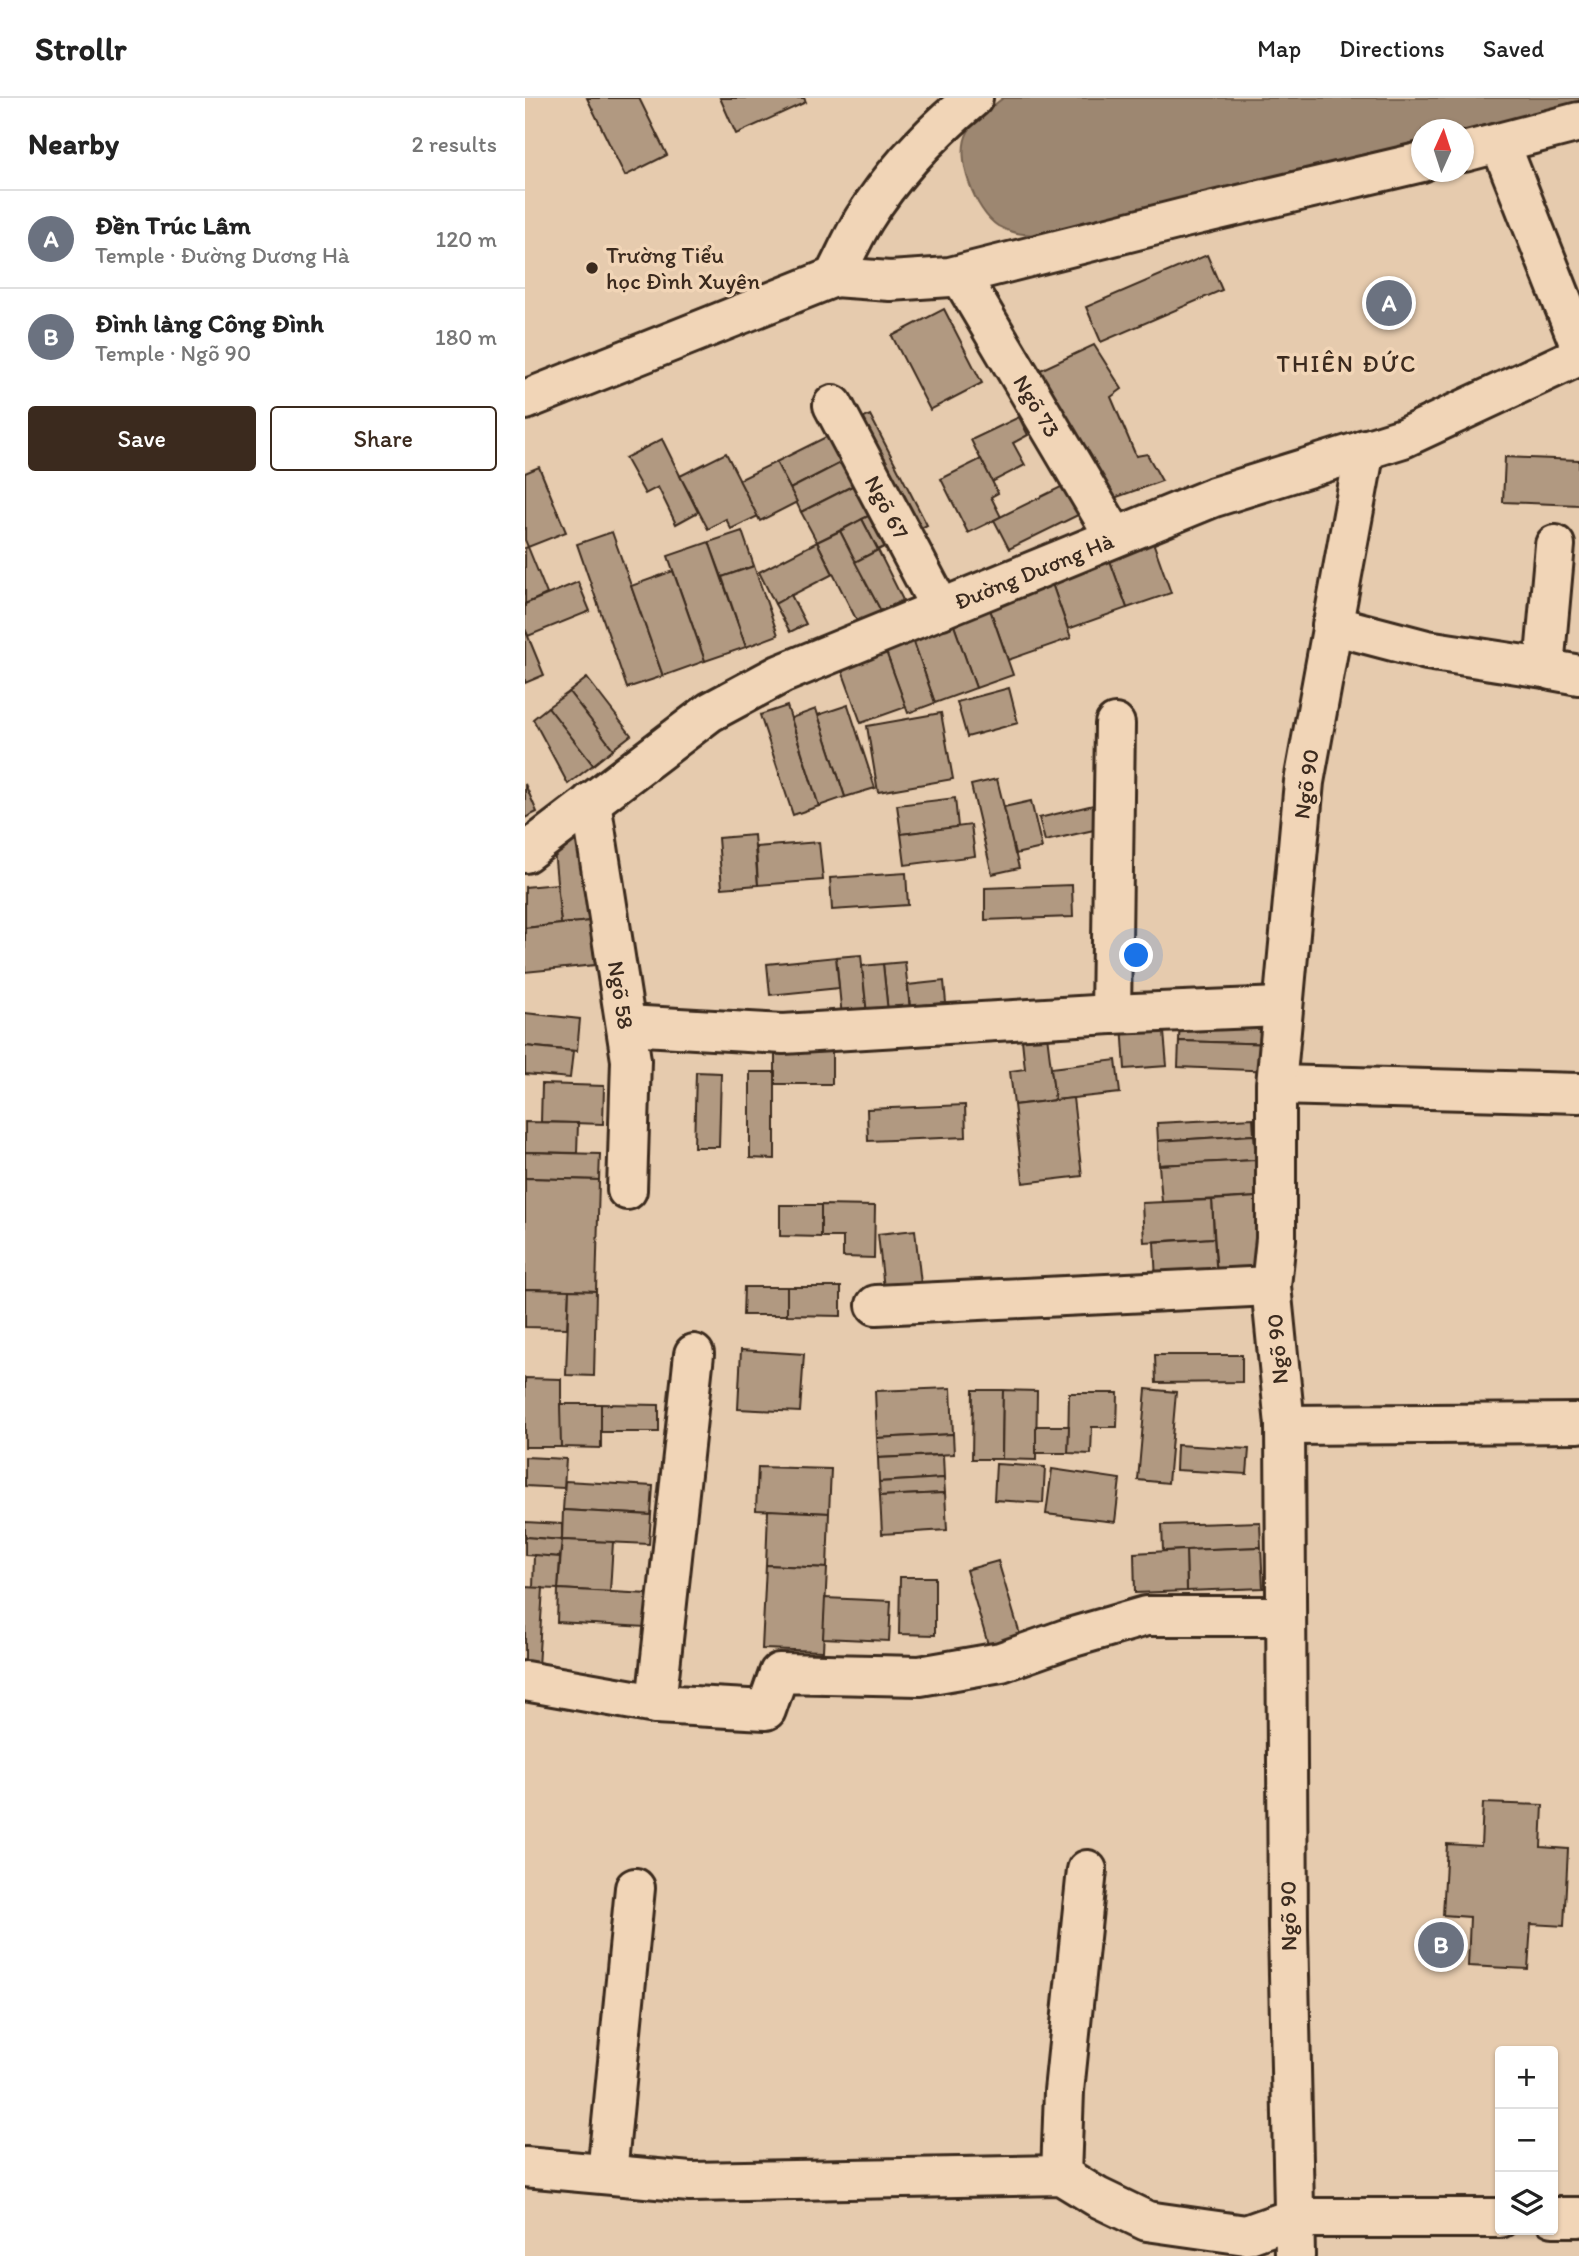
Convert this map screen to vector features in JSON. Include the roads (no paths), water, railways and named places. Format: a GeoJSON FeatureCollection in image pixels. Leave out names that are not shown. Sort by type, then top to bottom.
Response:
{"type":"FeatureCollection","features":[{"type":"Feature","properties":{"kind":"street"},"geometry":{"type":"LineString","coordinates":[[834,277],[864,219],[902,166],[937,128],[973,98]]}},
{"type":"Feature","properties":{"kind":"street"},"geometry":{"type":"LineString","coordinates":[[1474,150],[1579,122]]}},
{"type":"Feature","properties":{"kind":"street"},"geometry":{"type":"LineString","coordinates":[[1500,143],[1579,343]]}},
{"type":"Feature","properties":{"kind":"street"},"geometry":{"type":"LineString","coordinates":[[525,400],[834,277],[890,281],[960,275],[1411,165]]}},
{"type":"Feature","properties":{"kind":"street","name":"Ngõ 73"},"geometry":{"type":"LineString","coordinates":[[960,275],[1115,537]]}},
{"type":"Feature","properties":{"kind":"street","name":"Đường Dương Hà"},"geometry":{"type":"LineString","coordinates":[[525,853],[710,712],[781,674],[1214,497],[1403,438],[1579,356]]}},
{"type":"Feature","properties":{"kind":"street","name":"Ngõ 67"},"geometry":{"type":"LineString","coordinates":[[833,405],[941,609]]}},
{"type":"Feature","properties":{"kind":"street","name":"Ngõ 90"},"geometry":{"type":"LineString","coordinates":[[1295,2256],[1288,1928],[1285,1425],[1271,1286],[1276,1239],[1276,1085],[1304,782],[1365,449]]}},
{"type":"Feature","properties":{"kind":"street"},"geometry":{"type":"LineString","coordinates":[[1332,625],[1427,650],[1544,668],[1555,545]]}},
{"type":"Feature","properties":{"kind":"street"},"geometry":{"type":"LineString","coordinates":[[1111,1014],[1115,724]]}},
{"type":"Feature","properties":{"kind":"street","name":"Ngõ 58"},"geometry":{"type":"LineString","coordinates":[[591,802],[631,1060],[627,1190]]}},
{"type":"Feature","properties":{"kind":"street"},"geometry":{"type":"LineString","coordinates":[[626,1025],[783,1034],[1111,1014],[1282,1007]]}},
{"type":"Feature","properties":{"kind":"street"},"geometry":{"type":"LineString","coordinates":[[1276,1085],[1579,1093]]}},
{"type":"Feature","properties":{"kind":"street"},"geometry":{"type":"LineString","coordinates":[[876,1306],[1271,1286]]}},
{"type":"Feature","properties":{"kind":"street"},"geometry":{"type":"LineString","coordinates":[[656,1704],[694,1354]]}},
{"type":"Feature","properties":{"kind":"street"},"geometry":{"type":"LineString","coordinates":[[1285,1425],[1579,1423]]}},
{"type":"Feature","properties":{"kind":"street"},"geometry":{"type":"LineString","coordinates":[[525,1681],[656,1704],[766,1710],[779,1673],[920,1676],[1001,1662],[1066,1639],[1146,1616],[1286,1616]]}},
{"type":"Feature","properties":{"kind":"street"},"geometry":{"type":"LineString","coordinates":[[1061,2175],[1064,2091],[1087,1870]]}},
{"type":"Feature","properties":{"kind":"street"},"geometry":{"type":"LineString","coordinates":[[607,2174],[635,1888]]}},
{"type":"Feature","properties":{"kind":"street"},"geometry":{"type":"LineString","coordinates":[[525,2167],[690,2182],[1061,2175],[1097,2197],[1147,2221],[1246,2235],[1294,2218],[1495,2218]]}},
{"type":"Feature","properties":{"kind":"street"},"geometry":{"type":"LineString","coordinates":[[1558,2217],[1579,2217]]}},
{"type":"Feature","properties":{"kind":"place","name":"Trường Tiểu học Đình Xuyên"},"geometry":{"type":"Point","coordinates":[592,268]}},
{"type":"Feature","properties":{"kind":"place","name":"Đền Trúc Lâm"},"geometry":{"type":"Point","coordinates":[1389,303]}},
{"type":"Feature","properties":{"kind":"place","name":"Đình làng Công Đình"},"geometry":{"type":"Point","coordinates":[1441,1945]}},
{"type":"Feature","properties":{"kind":"district","name":"THIÊN ĐỨC"},"geometry":{"type":"Point","coordinates":[1347,364]}}]}
